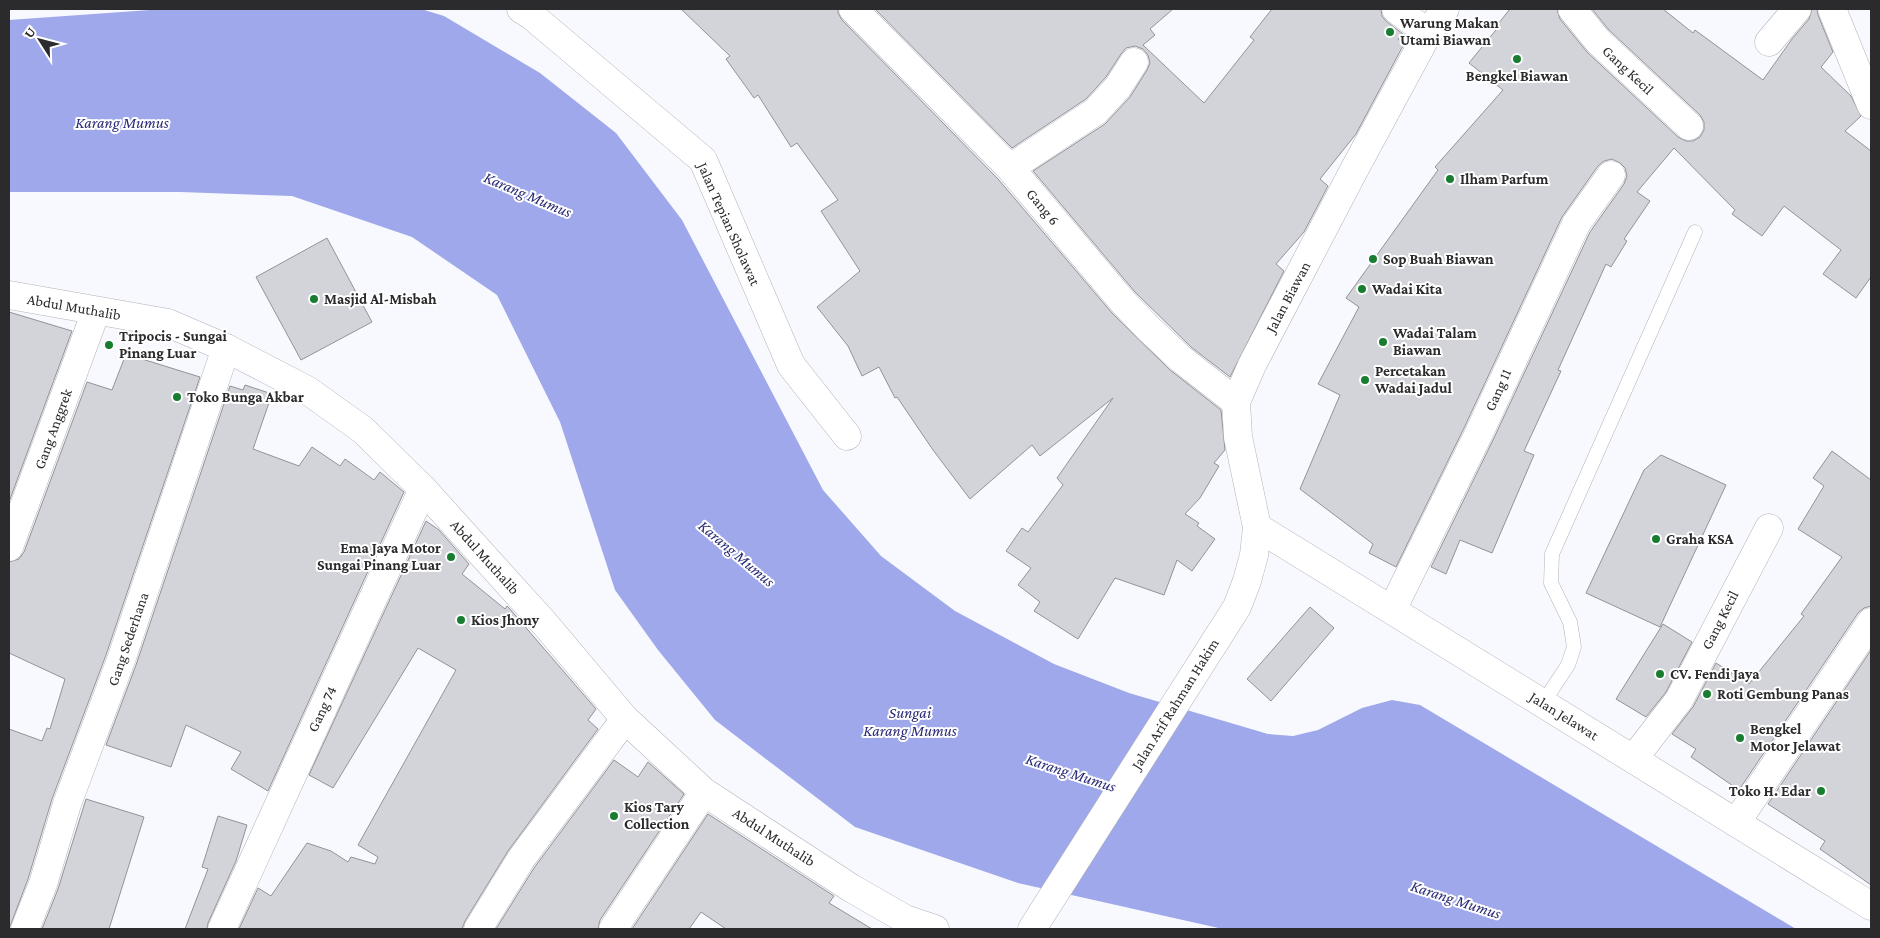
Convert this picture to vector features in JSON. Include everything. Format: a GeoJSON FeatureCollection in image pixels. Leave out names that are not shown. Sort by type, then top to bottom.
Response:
{"type":"FeatureCollection","features":[{"type":"Feature","properties":{"kind":"street","name":"Jalan Tepian Sholawat"},"geometry":{"type":"LineString","coordinates":[[521,9],[532,16],[703,160],[791,365],[847,436]]}},
{"type":"Feature","properties":{"kind":"street","name":"Gang 6"},"geometry":{"type":"LineString","coordinates":[[852,9],[1010,168],[1123,302],[1148,328],[1181,359],[1236,402]]}},
{"type":"Feature","properties":{"kind":"street"},"geometry":{"type":"LineString","coordinates":[[1396,9],[1428,33]]}},
{"type":"Feature","properties":{"kind":"street","name":"Jalan Biawan"},"geometry":{"type":"LineString","coordinates":[[1236,607],[1247,581],[1254,555],[1257,526],[1238,437],[1236,402],[1286,300],[1428,33],[1446,9]]}},
{"type":"Feature","properties":{"kind":"street","name":"Gang Kecil"},"geometry":{"type":"LineString","coordinates":[[1572,9],[1598,41],[1690,126]]}},
{"type":"Feature","properties":{"kind":"street"},"geometry":{"type":"LineString","coordinates":[[1769,42],[1797,9]]}},
{"type":"Feature","properties":{"kind":"street"},"geometry":{"type":"LineString","coordinates":[[1832,9],[1871,105]]}},
{"type":"Feature","properties":{"kind":"street"},"geometry":{"type":"LineString","coordinates":[[1010,168],[1096,111],[1118,87],[1134,62]]}},
{"type":"Feature","properties":{"kind":"street","name":"Gang 11"},"geometry":{"type":"LineString","coordinates":[[1392,610],[1479,433],[1576,224],[1610,175]]}},
{"type":"Feature","properties":{"kind":"street","name":"Abdul Muthalib"},"geometry":{"type":"LineString","coordinates":[[9,295],[168,323],[226,348],[307,390],[363,430],[423,489],[545,624],[625,719],[704,792],[851,888],[905,919],[935,929]]}},
{"type":"Feature","properties":{"kind":"street","name":"Gang Anggrek"},"geometry":{"type":"LineString","coordinates":[[9,547],[96,311]]}},
{"type":"Feature","properties":{"kind":"street","name":"Gang Sederhana"},"geometry":{"type":"LineString","coordinates":[[26,929],[43,884],[67,804],[121,660],[226,348]]}},
{"type":"Feature","properties":{"kind":"street","name":"Gang 74"},"geometry":{"type":"LineString","coordinates":[[222,929],[423,489]]}},
{"type":"Feature","properties":{"kind":"street","name":"Jalan Jelawat"},"geometry":{"type":"LineString","coordinates":[[1257,526],[1871,906]]}},
{"type":"Feature","properties":{"kind":"street","name":"Gang Kecil"},"geometry":{"type":"LineString","coordinates":[[1634,758],[1679,700],[1769,528]]}},
{"type":"Feature","properties":{"kind":"street","name":"Jalan Arif Rahman Hakim"},"geometry":{"type":"LineString","coordinates":[[1033,928],[1236,607]]}},
{"type":"Feature","properties":{"kind":"street"},"geometry":{"type":"LineString","coordinates":[[1736,824],[1871,622]]}},
{"type":"Feature","properties":{"kind":"street"},"geometry":{"type":"LineString","coordinates":[[478,929],[521,860],[625,719]]}},
{"type":"Feature","properties":{"kind":"street"},"geometry":{"type":"LineString","coordinates":[[614,929],[704,792]]}},
{"type":"Feature","properties":{"kind":"lane"},"geometry":{"type":"LineString","coordinates":[[1543,703],[1568,665],[1574,647],[1570,622],[1551,583],[1552,554],[1695,232]]}},
{"type":"Feature","properties":{"kind":"water","name":"Sungai Karang Mumus"},"geometry":{"type":"Polygon","coordinates":[[[164,9],[421,9],[444,16],[540,73],[616,133],[682,220],[823,490],[881,556],[955,611],[1054,664],[1129,693],[1268,734],[1293,736],[1318,730],[1362,708],[1392,700],[1420,705],[1796,929],[1223,929],[1018,883],[855,827],[715,720],[658,650],[615,590],[560,422],[497,295],[412,237],[292,196],[180,192],[9,192],[9,20],[164,9]]]}},
{"type":"Feature","properties":{"kind":"building"},"geometry":{"type":"Polygon","coordinates":[[[681,9],[838,9],[842,20],[998,179],[1112,313],[1170,370],[1221,410],[1225,450],[1214,463],[1219,466],[1200,498],[1185,514],[1199,523],[1197,526],[1215,539],[1192,571],[1177,560],[1164,595],[1115,578],[1078,639],[1034,611],[1040,602],[1018,585],[1031,568],[1006,551],[1022,528],[1028,532],[1063,485],[1057,478],[1113,398],[1040,456],[1032,445],[970,499],[933,450],[897,397],[895,398],[879,367],[862,376],[848,346],[817,307],[860,271],[821,211],[838,200],[797,143],[791,147],[758,95],[754,98],[726,59],[730,56],[681,9]]]}},
{"type":"Feature","properties":{"kind":"building"},"geometry":{"type":"Polygon","coordinates":[[[875,9],[1173,9],[1150,29],[1155,35],[1143,45],[1204,103],[1254,40],[1250,37],[1272,9],[1381,9],[1382,16],[1386,21],[1403,34],[1398,39],[1404,44],[1356,134],[1320,179],[1328,186],[1304,232],[1276,264],[1284,271],[1230,377],[1191,347],[1135,292],[1033,171],[1105,124],[1130,97],[1150,63],[1148,55],[1143,49],[1135,46],[1126,48],[1106,77],[1086,99],[1012,148],[875,9]]]}},
{"type":"Feature","properties":{"kind":"building"},"geometry":{"type":"Polygon","coordinates":[[[1510,9],[1557,9],[1560,19],[1587,52],[1678,137],[1686,141],[1693,141],[1700,137],[1704,130],[1704,122],[1700,115],[1609,30],[1592,9],[1663,9],[1693,33],[1695,30],[1763,80],[1792,39],[1809,19],[1812,9],[1817,9],[1833,52],[1821,67],[1851,96],[1861,116],[1845,131],[1871,151],[1871,277],[1856,298],[1823,274],[1841,250],[1784,206],[1762,236],[1732,214],[1735,210],[1674,148],[1637,192],[1650,201],[1624,239],[1627,241],[1611,267],[1606,264],[1558,370],[1561,371],[1524,451],[1534,455],[1492,553],[1460,540],[1446,574],[1431,567],[1493,440],[1590,232],[1624,184],[1627,176],[1625,168],[1612,159],[1604,161],[1598,166],[1562,217],[1465,426],[1396,567],[1369,553],[1373,544],[1300,489],[1340,395],[1318,384],[1359,307],[1346,298],[1438,170],[1435,167],[1503,90],[1469,63],[1500,25],[1498,24],[1510,9]]]}},
{"type":"Feature","properties":{"kind":"building","name":"Masjid Al-Misbah"},"geometry":{"type":"Polygon","coordinates":[[[327,238],[372,322],[301,360],[256,277],[327,238]]]}},
{"type":"Feature","properties":{"kind":"building"},"geometry":{"type":"Polygon","coordinates":[[[9,312],[72,331],[9,502],[9,312]]]}},
{"type":"Feature","properties":{"kind":"building"},"geometry":{"type":"Polygon","coordinates":[[[126,354],[200,377],[106,655],[52,799],[28,879],[9,929],[9,729],[42,741],[47,728],[50,729],[65,679],[9,653],[9,562],[19,559],[24,552],[87,382],[112,390],[126,354]]]}},
{"type":"Feature","properties":{"kind":"building"},"geometry":{"type":"Polygon","coordinates":[[[245,385],[272,394],[253,449],[299,466],[312,447],[340,466],[345,459],[374,480],[380,472],[404,492],[268,791],[231,769],[241,752],[186,725],[171,767],[106,745],[136,665],[230,386],[243,390],[245,385]]]}},
{"type":"Feature","properties":{"kind":"building"},"geometry":{"type":"Polygon","coordinates":[[[1832,451],[1871,480],[1871,606],[1864,608],[1858,613],[1739,790],[1691,757],[1696,749],[1672,734],[1693,707],[1716,663],[1749,684],[1804,616],[1801,614],[1842,557],[1798,529],[1824,486],[1813,478],[1832,451]]]}},
{"type":"Feature","properties":{"kind":"building","name":"Graha KSA"},"geometry":{"type":"Polygon","coordinates":[[[1661,455],[1726,485],[1660,627],[1586,593],[1644,470],[1661,455]]]}},
{"type":"Feature","properties":{"kind":"building"},"geometry":{"type":"Polygon","coordinates":[[[426,521],[439,530],[469,564],[462,574],[505,609],[507,606],[509,608],[596,709],[588,720],[598,729],[508,851],[462,929],[239,929],[258,888],[271,896],[307,843],[331,851],[348,862],[351,857],[375,864],[378,857],[358,845],[456,670],[418,648],[333,788],[309,775],[426,521]]]}},
{"type":"Feature","properties":{"kind":"building"},"geometry":{"type":"Polygon","coordinates":[[[1310,607],[1334,628],[1271,701],[1247,679],[1310,607]]]}},
{"type":"Feature","properties":{"kind":"building","name":"CV. Fendi Jaya"},"geometry":{"type":"Polygon","coordinates":[[[1663,624],[1692,642],[1666,692],[1646,717],[1616,699],[1663,624]]]}},
{"type":"Feature","properties":{"kind":"building"},"geometry":{"type":"Polygon","coordinates":[[[1871,650],[1871,885],[1820,849],[1825,841],[1768,804],[1871,650]]]}},
{"type":"Feature","properties":{"kind":"building"},"geometry":{"type":"Polygon","coordinates":[[[614,760],[638,777],[648,762],[684,794],[600,920],[598,929],[496,929],[534,868],[614,760]]]}},
{"type":"Feature","properties":{"kind":"building"},"geometry":{"type":"Polygon","coordinates":[[[86,799],[144,817],[109,929],[42,929],[58,889],[86,799]]]}},
{"type":"Feature","properties":{"kind":"building"},"geometry":{"type":"Polygon","coordinates":[[[708,814],[834,896],[829,903],[872,929],[726,929],[701,912],[689,929],[632,929],[708,814]]]}},
{"type":"Feature","properties":{"kind":"building"},"geometry":{"type":"Polygon","coordinates":[[[218,816],[247,825],[236,861],[207,929],[185,929],[208,869],[202,867],[218,816]]]}},
{"type":"Feature","properties":{"kind":"place","name":"Warung Makan Utami Biawan"},"geometry":{"type":"Point","coordinates":[1390,32]}},
{"type":"Feature","properties":{"kind":"place","name":"Bengkel Biawan"},"geometry":{"type":"Point","coordinates":[1517,59]}},
{"type":"Feature","properties":{"kind":"place","name":"Ilham Parfum"},"geometry":{"type":"Point","coordinates":[1450,179]}},
{"type":"Feature","properties":{"kind":"place","name":"Sop Buah Biawan"},"geometry":{"type":"Point","coordinates":[1373,259]}},
{"type":"Feature","properties":{"kind":"place","name":"Wadai Kita"},"geometry":{"type":"Point","coordinates":[1362,289]}},
{"type":"Feature","properties":{"kind":"place","name":"Masjid Al-Misbah"},"geometry":{"type":"Point","coordinates":[314,299]}},
{"type":"Feature","properties":{"kind":"place","name":"Wadai Talam Biawan"},"geometry":{"type":"Point","coordinates":[1383,342]}},
{"type":"Feature","properties":{"kind":"place","name":"Tripocis - Sungai Pinang Luar"},"geometry":{"type":"Point","coordinates":[109,345]}},
{"type":"Feature","properties":{"kind":"place","name":"Percetakan Wadai Jadul"},"geometry":{"type":"Point","coordinates":[1365,380]}},
{"type":"Feature","properties":{"kind":"place","name":"Toko Bunga Akbar"},"geometry":{"type":"Point","coordinates":[177,397]}},
{"type":"Feature","properties":{"kind":"place","name":"Graha KSA"},"geometry":{"type":"Point","coordinates":[1656,539]}},
{"type":"Feature","properties":{"kind":"place","name":"Ema Jaya Motor Sungai Pinang Luar"},"geometry":{"type":"Point","coordinates":[451,557]}},
{"type":"Feature","properties":{"kind":"place","name":"Kios Jhony"},"geometry":{"type":"Point","coordinates":[461,620]}},
{"type":"Feature","properties":{"kind":"place","name":"CV. Fendi Jaya"},"geometry":{"type":"Point","coordinates":[1660,674]}},
{"type":"Feature","properties":{"kind":"place","name":"Roti Gembung Panas"},"geometry":{"type":"Point","coordinates":[1707,694]}},
{"type":"Feature","properties":{"kind":"place","name":"Bengkel Motor Jelawat"},"geometry":{"type":"Point","coordinates":[1740,738]}},
{"type":"Feature","properties":{"kind":"place","name":"Toko H. Edar"},"geometry":{"type":"Point","coordinates":[1821,791]}},
{"type":"Feature","properties":{"kind":"place","name":"Kios Tary Collection"},"geometry":{"type":"Point","coordinates":[614,816]}},
{"type":"Feature","properties":{"kind":"water label","name":"Karang Mumus"},"geometry":{"type":"Point","coordinates":[122,122]}},
{"type":"Feature","properties":{"kind":"water label","name":"Karang Mumus"},"geometry":{"type":"Point","coordinates":[528,194]}},
{"type":"Feature","properties":{"kind":"water label","name":"Karang Mumus"},"geometry":{"type":"Point","coordinates":[737,553]}},
{"type":"Feature","properties":{"kind":"water label","name":"Karang Mumus"},"geometry":{"type":"Point","coordinates":[1071,772]}},
{"type":"Feature","properties":{"kind":"water label","name":"Karang Mumus"},"geometry":{"type":"Point","coordinates":[1456,899]}}]}
